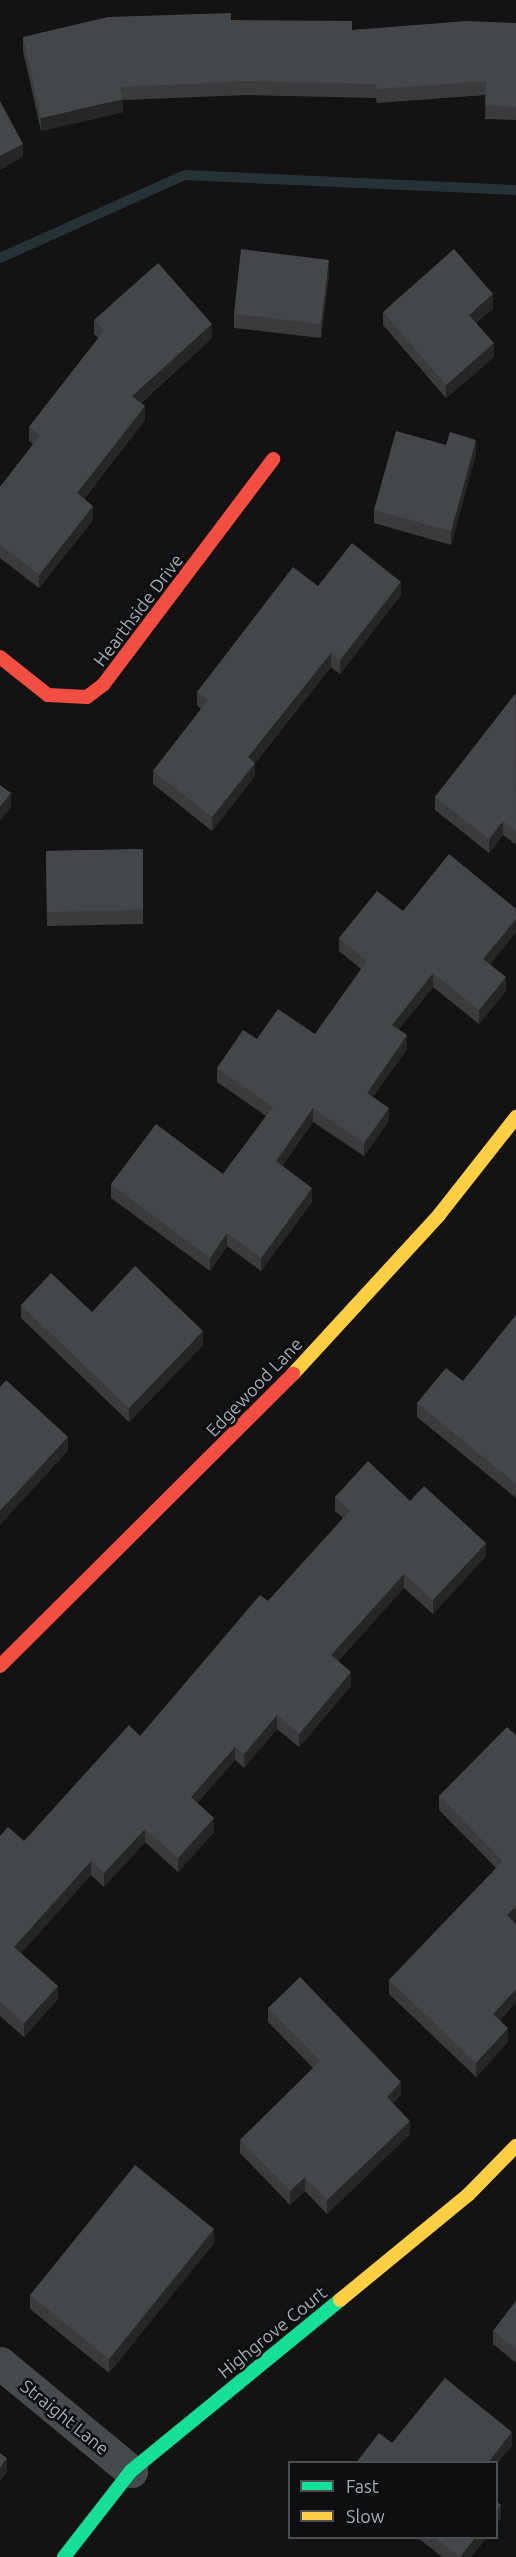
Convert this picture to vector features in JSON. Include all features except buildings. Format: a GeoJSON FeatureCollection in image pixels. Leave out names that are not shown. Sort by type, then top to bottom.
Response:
{"type":"FeatureCollection","features":[{"type":"Feature","properties":{"kind":"street","name":"Hearthside Drive"},"geometry":{"type":"LineString","coordinates":[[0,657],[48,695],[87,697],[103,686],[273,459]]}},
{"type":"Feature","properties":{"kind":"street","name":"Edgewood Lane"},"geometry":{"type":"LineString","coordinates":[[0,1666],[276,1392],[439,1215],[516,1117]]}},
{"type":"Feature","properties":{"kind":"street","name":"Highgrove Court"},"geometry":{"type":"LineString","coordinates":[[64,2557],[131,2471],[468,2195],[516,2146]]}},
{"type":"Feature","properties":{"kind":"street","name":"Straight Lane"},"geometry":{"type":"LineString","coordinates":[[0,2363],[131,2471]]}},
{"type":"Feature","properties":{"kind":"waterway"},"geometry":{"type":"LineString","coordinates":[[0,258],[185,175],[516,190]]}},
{"type":"Feature","properties":{"kind":"traffic: fast"},"geometry":{"type":"LineString","coordinates":[[64,2557],[131,2471],[340,2300]]}},
{"type":"Feature","properties":{"kind":"traffic: slow"},"geometry":{"type":"LineString","coordinates":[[293,1374],[439,1215],[516,1117]]}},
{"type":"Feature","properties":{"kind":"traffic: slow"},"geometry":{"type":"LineString","coordinates":[[340,2300],[468,2195],[516,2146]]}},
{"type":"Feature","properties":{"kind":"traffic: jam"},"geometry":{"type":"LineString","coordinates":[[0,657],[48,695],[87,697],[103,685],[273,459]]}},
{"type":"Feature","properties":{"kind":"traffic: jam"},"geometry":{"type":"LineString","coordinates":[[0,1666],[293,1374]]}}]}
